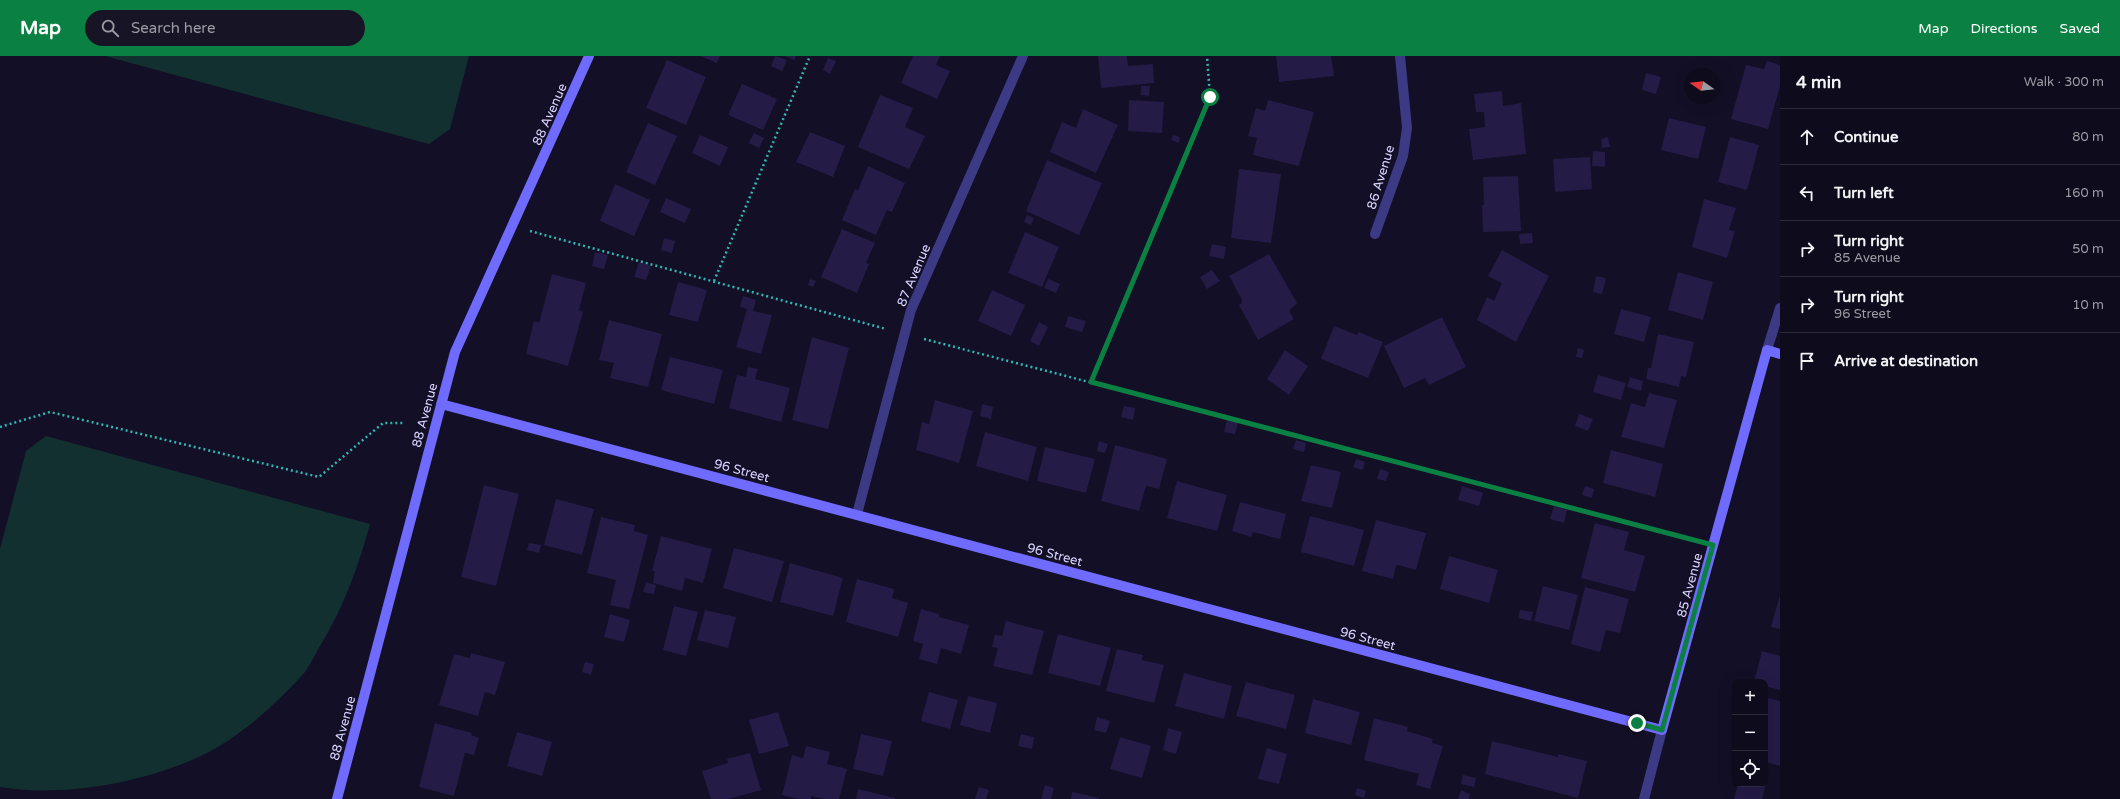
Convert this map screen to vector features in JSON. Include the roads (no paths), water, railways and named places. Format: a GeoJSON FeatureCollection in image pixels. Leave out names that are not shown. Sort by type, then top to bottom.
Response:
{"type":"FeatureCollection","features":[{"type":"Feature","properties":{"kind":"street","name":"88 Avenue"},"geometry":{"type":"LineString","coordinates":[[337,799],[455,352],[589,56]]}},
{"type":"Feature","properties":{"kind":"street","name":"87 Avenue"},"geometry":{"type":"LineString","coordinates":[[857,514],[903,334],[911,310],[1023,56]]}},
{"type":"Feature","properties":{"kind":"street","name":"86 Avenue"},"geometry":{"type":"LineString","coordinates":[[1376,234],[1403,156],[1407,128],[1400,56]]}},
{"type":"Feature","properties":{"kind":"street","name":"85 Avenue"},"geometry":{"type":"LineString","coordinates":[[1644,799],[1767,350],[1780,308]]}},
{"type":"Feature","properties":{"kind":"street"},"geometry":{"type":"LineString","coordinates":[[1767,350],[1780,354]]}},
{"type":"Feature","properties":{"kind":"street","name":"96 Street"},"geometry":{"type":"LineString","coordinates":[[441,404],[1662,730]]}}]}
